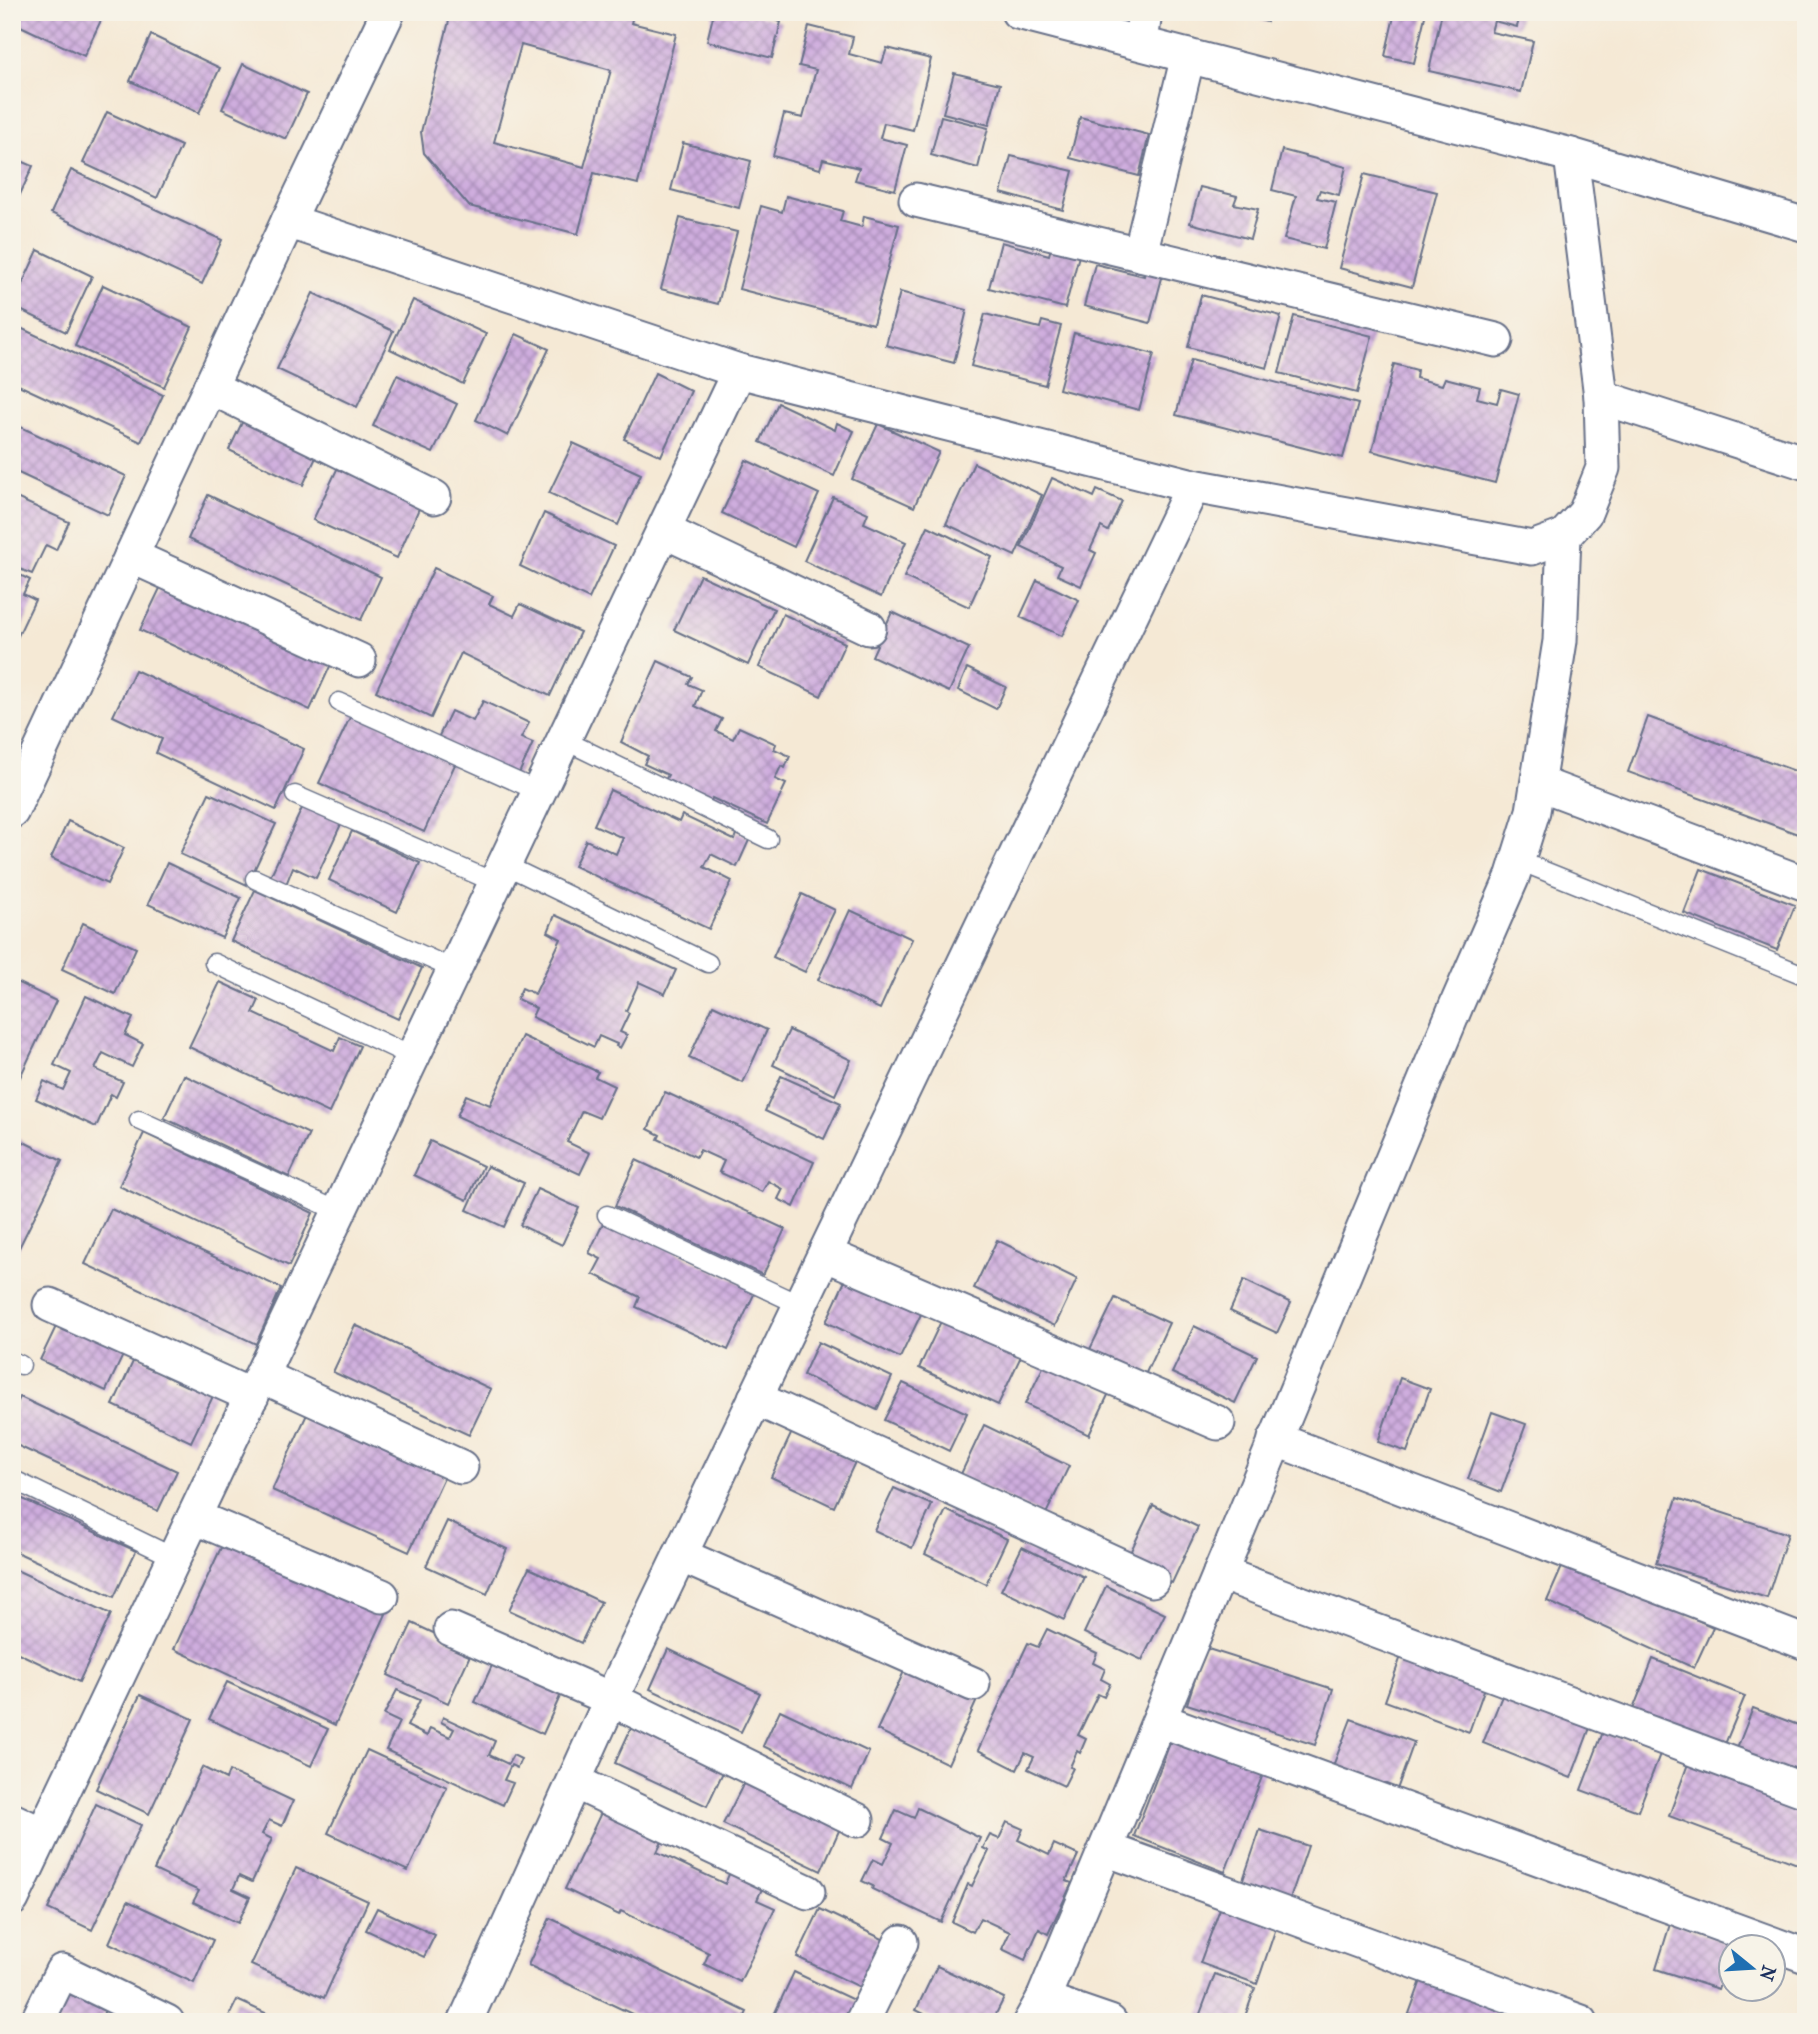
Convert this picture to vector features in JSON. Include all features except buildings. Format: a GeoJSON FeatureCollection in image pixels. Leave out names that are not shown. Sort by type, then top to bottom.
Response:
{"type":"FeatureCollection","features":[{"type":"Feature","properties":{"kind":"street"},"geometry":{"type":"LineString","coordinates":[[12,811],[388,12]]}},
{"type":"Feature","properties":{"kind":"street"},"geometry":{"type":"LineString","coordinates":[[1017,12],[1143,28],[1188,56],[1571,155],[1806,225]]}},
{"type":"Feature","properties":{"kind":"street"},"geometry":{"type":"LineString","coordinates":[[1140,254],[1188,56]]}},
{"type":"Feature","properties":{"kind":"street"},"geometry":{"type":"LineString","coordinates":[[288,221],[739,371],[1193,486],[1532,548],[1564,536],[1585,513],[1603,468],[1601,397],[1571,155]]}},
{"type":"Feature","properties":{"kind":"street"},"geometry":{"type":"LineString","coordinates":[[916,200],[1496,340]]}},
{"type":"Feature","properties":{"kind":"street"},"geometry":{"type":"LineString","coordinates":[[12,1899],[27,1827],[175,1558],[739,371]]}},
{"type":"Feature","properties":{"kind":"street"},"geometry":{"type":"LineString","coordinates":[[210,387],[435,497]]}},
{"type":"Feature","properties":{"kind":"street"},"geometry":{"type":"LineString","coordinates":[[1601,397],[1806,463]]}},
{"type":"Feature","properties":{"kind":"street"},"geometry":{"type":"LineString","coordinates":[[474,2019],[611,1699],[1193,486]]}},
{"type":"Feature","properties":{"kind":"street"},"geometry":{"type":"LineString","coordinates":[[663,531],[869,628]]}},
{"type":"Feature","properties":{"kind":"street"},"geometry":{"type":"LineString","coordinates":[[1110,2022],[1037,2010],[1517,860],[1533,811],[1560,641],[1564,536]]}},
{"type":"Feature","properties":{"kind":"street"},"geometry":{"type":"LineString","coordinates":[[131,556],[359,660]]}},
{"type":"Feature","properties":{"kind":"street"},"geometry":{"type":"LineString","coordinates":[[1538,783],[1806,884]]}},
{"type":"Feature","properties":{"kind":"street"},"geometry":{"type":"LineString","coordinates":[[825,1254],[1218,1423]]}},
{"type":"Feature","properties":{"kind":"street"},"geometry":{"type":"LineString","coordinates":[[50,1305],[461,1466]]}},
{"type":"Feature","properties":{"kind":"street"},"geometry":{"type":"LineString","coordinates":[[755,1398],[1152,1580]]}},
{"type":"Feature","properties":{"kind":"street"},"geometry":{"type":"LineString","coordinates":[[1275,1439],[1806,1643]]}},
{"type":"Feature","properties":{"kind":"street"},"geometry":{"type":"LineString","coordinates":[[194,1517],[382,1596]]}},
{"type":"Feature","properties":{"kind":"street"},"geometry":{"type":"LineString","coordinates":[[680,1555],[973,1684]]}},
{"type":"Feature","properties":{"kind":"street"},"geometry":{"type":"LineString","coordinates":[[1220,1573],[1806,1791]]}},
{"type":"Feature","properties":{"kind":"street"},"geometry":{"type":"LineString","coordinates":[[451,1629],[611,1699],[857,1820]]}},
{"type":"Feature","properties":{"kind":"street"},"geometry":{"type":"LineString","coordinates":[[1160,1720],[1806,1956]]}},
{"type":"Feature","properties":{"kind":"street"},"geometry":{"type":"LineString","coordinates":[[575,1782],[808,1892]]}},
{"type":"Feature","properties":{"kind":"street"},"geometry":{"type":"LineString","coordinates":[[1106,1849],[1581,2022]]}},
{"type":"Feature","properties":{"kind":"street"},"geometry":{"type":"LineString","coordinates":[[862,2022],[901,1942]]}},
{"type":"Feature","properties":{"kind":"street"},"geometry":{"type":"LineString","coordinates":[[37,2022],[62,1971],[167,2022]]}},
{"type":"Feature","properties":{"kind":"lane"},"geometry":{"type":"LineString","coordinates":[[339,702],[540,792]]}},
{"type":"Feature","properties":{"kind":"lane"},"geometry":{"type":"LineString","coordinates":[[564,740],[768,839]]}},
{"type":"Feature","properties":{"kind":"lane"},"geometry":{"type":"LineString","coordinates":[[295,795],[500,874],[708,963]]}},
{"type":"Feature","properties":{"kind":"lane"},"geometry":{"type":"LineString","coordinates":[[1517,860],[1806,976]]}},
{"type":"Feature","properties":{"kind":"lane"},"geometry":{"type":"LineString","coordinates":[[254,879],[455,970]]}},
{"type":"Feature","properties":{"kind":"lane"},"geometry":{"type":"LineString","coordinates":[[214,963],[413,1057]]}},
{"type":"Feature","properties":{"kind":"lane"},"geometry":{"type":"LineString","coordinates":[[139,1120],[340,1212]]}},
{"type":"Feature","properties":{"kind":"lane"},"geometry":{"type":"LineString","coordinates":[[607,1214],[800,1305]]}},
{"type":"Feature","properties":{"kind":"lane"},"geometry":{"type":"LineString","coordinates":[[12,1479],[175,1558]]}}]}
